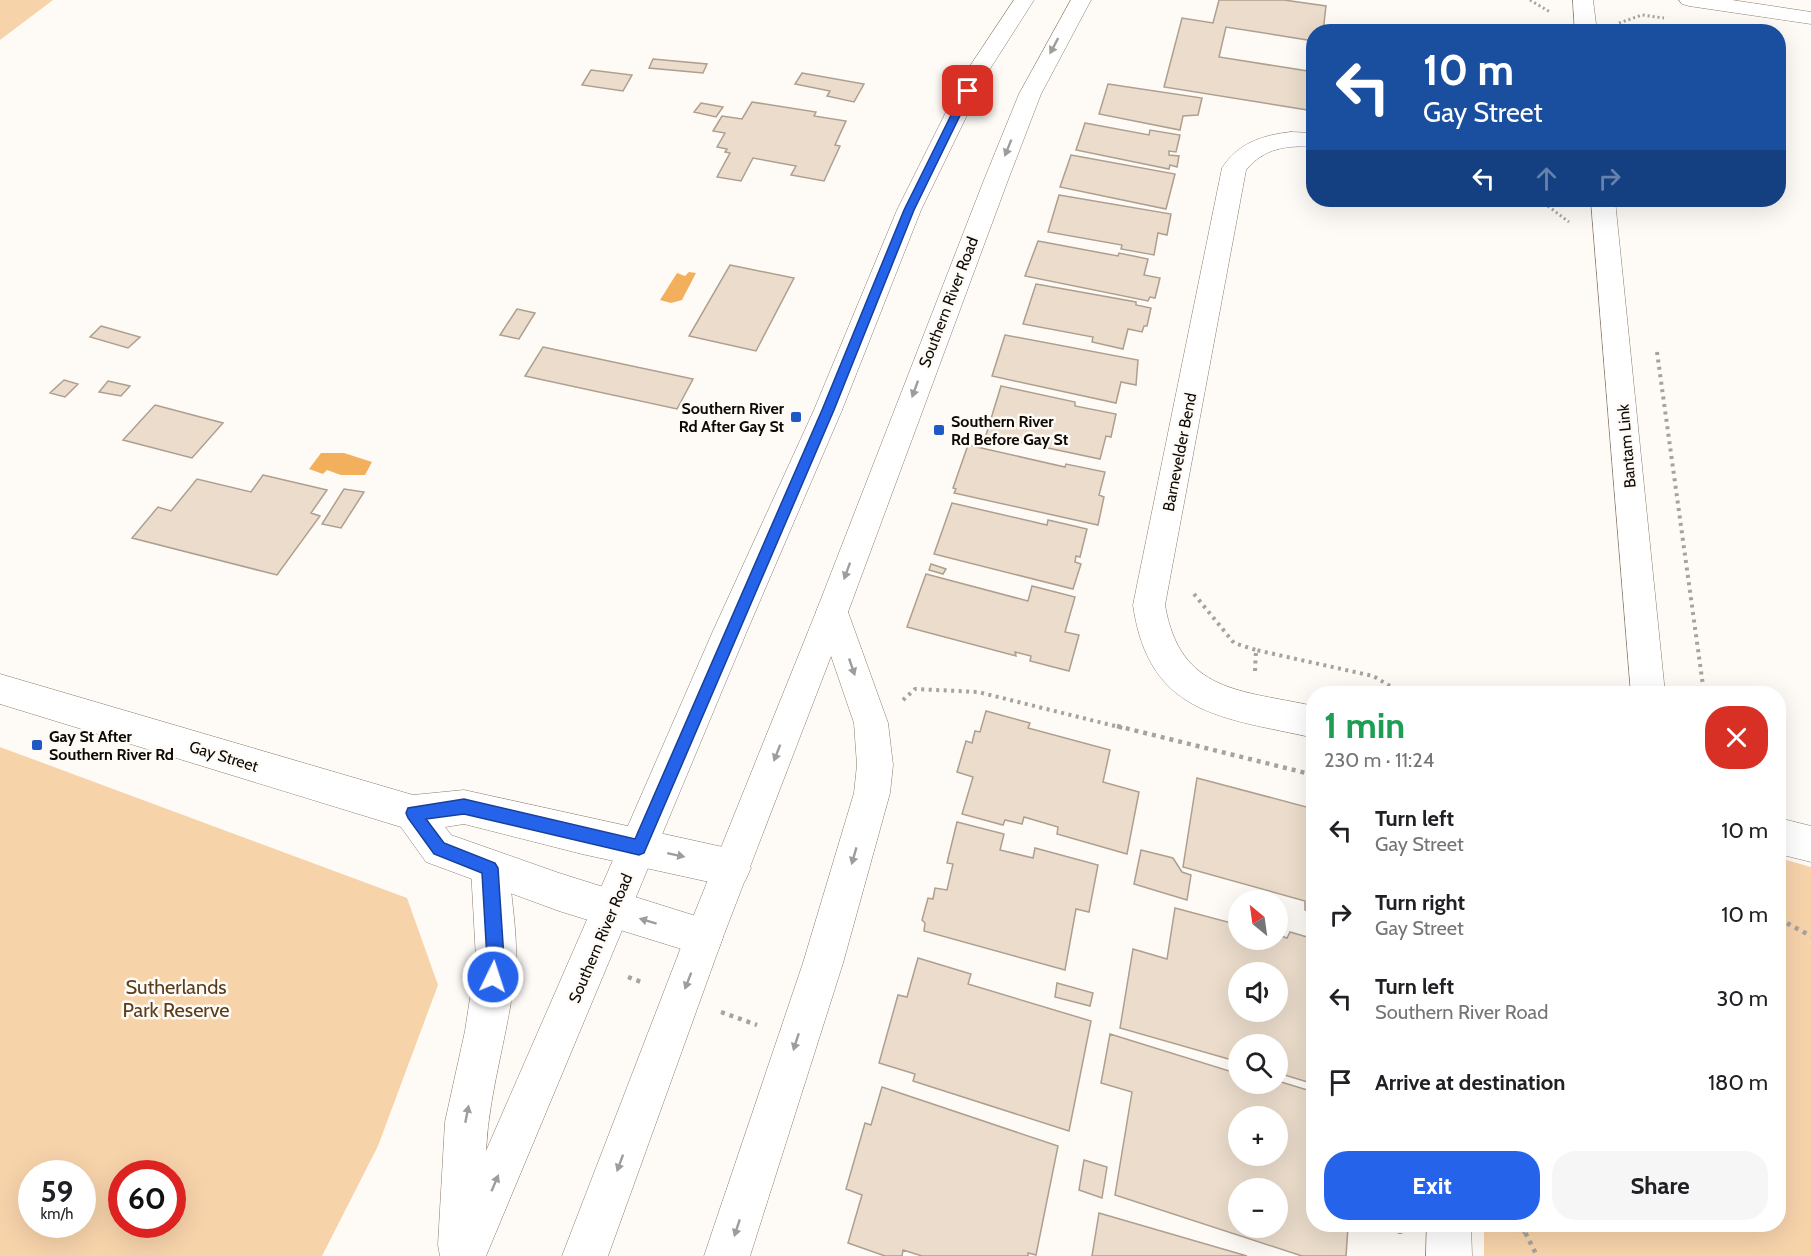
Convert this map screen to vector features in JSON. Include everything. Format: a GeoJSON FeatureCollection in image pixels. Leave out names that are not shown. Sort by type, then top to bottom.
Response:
{"type":"FeatureCollection","features":[{"type":"Feature","properties":{"kind":"main road","name":"Southern River Road"},"geometry":{"type":"LineString","coordinates":[[461,1256],[828,410],[909,210],[977,72],[1024,0]]}},
{"type":"Feature","properties":{"kind":"main road","name":"Southern River Road"},"geometry":{"type":"LineString","coordinates":[[585,1256],[704,937],[832,612],[934,338],[1030,94],[1081,0]]}},
{"type":"Feature","properties":{"kind":"main road"},"geometry":{"type":"LineString","coordinates":[[1583,0],[1585,24]]}},
{"type":"Feature","properties":{"kind":"main road"},"geometry":{"type":"LineString","coordinates":[[1689,0],[1811,18]]}},
{"type":"Feature","properties":{"kind":"main road","name":"Barnevelder Bend"},"geometry":{"type":"LineString","coordinates":[[1306,139],[1296,138],[1253,148],[1234,168],[1149,605],[1152,629],[1167,659],[1188,685],[1220,698],[1306,720]]}},
{"type":"Feature","properties":{"kind":"main road","name":"Bantam Link"},"geometry":{"type":"LineString","coordinates":[[1604,207],[1647,686]]}},
{"type":"Feature","properties":{"kind":"main road"},"geometry":{"type":"LineString","coordinates":[[728,1256],[823,963],[872,793],[875,765],[872,723],[832,612]]}},
{"type":"Feature","properties":{"kind":"main road","name":"Gay Street"},"geometry":{"type":"LineString","coordinates":[[0,689],[413,813],[464,807],[732,867]]}},
{"type":"Feature","properties":{"kind":"main road"},"geometry":{"type":"LineString","coordinates":[[413,813],[439,849],[612,910],[704,937]]}},
{"type":"Feature","properties":{"kind":"main road"},"geometry":{"type":"LineString","coordinates":[[1786,838],[1811,844]]}},
{"type":"Feature","properties":{"kind":"main road"},"geometry":{"type":"LineString","coordinates":[[461,1256],[466,1122],[496,959],[490,868]]}},
{"type":"Feature","properties":{"kind":"main road"},"geometry":{"type":"LineString","coordinates":[[1449,1232],[1449,1256]]}},
{"type":"Feature","properties":{"kind":"path"},"geometry":{"type":"LineString","coordinates":[[1656,345],[1703,686]]}},
{"type":"Feature","properties":{"kind":"path"},"geometry":{"type":"LineString","coordinates":[[1195,585],[1193,597],[1234,644],[1256,650]]}},
{"type":"Feature","properties":{"kind":"path"},"geometry":{"type":"LineString","coordinates":[[872,723],[915,689],[978,692],[1306,773]]}},
{"type":"Feature","properties":{"kind":"path"},"geometry":{"type":"LineString","coordinates":[[1786,923],[1811,936]]}},
{"type":"Feature","properties":{"kind":"path"},"geometry":{"type":"LineString","coordinates":[[1525,1232],[1537,1256]]}},
{"type":"Feature","properties":{"kind":"green space"},"geometry":{"type":"Polygon","coordinates":[[[0,0],[53,0],[0,40],[0,0]]]}},
{"type":"Feature","properties":{"kind":"green space","name":"Sutherlands Park Reserve"},"geometry":{"type":"Polygon","coordinates":[[[0,747],[407,898],[438,985],[378,1146],[322,1256],[0,1256],[0,747]]]}},
{"type":"Feature","properties":{"kind":"green space"},"geometry":{"type":"Polygon","coordinates":[[[1786,860],[1811,867],[1811,1256],[1484,1256],[1484,1232],[1786,1232],[1786,860]]]}},
{"type":"Feature","properties":{"kind":"shaded area"},"geometry":{"type":"Polygon","coordinates":[[[689,272],[696,273],[682,300],[671,303],[660,300],[677,273],[685,276],[689,272]]]}},
{"type":"Feature","properties":{"kind":"shaded area"},"geometry":{"type":"Polygon","coordinates":[[[321,453],[344,453],[372,462],[365,475],[341,475],[327,470],[323,474],[309,469],[321,453]]]}},
{"type":"Feature","properties":{"kind":"building"},"geometry":{"type":"Polygon","coordinates":[[[1219,0],[1284,0],[1326,6],[1324,24],[1306,24],[1306,40],[1226,27],[1219,57],[1306,71],[1306,110],[1164,87],[1182,18],[1213,23],[1219,0]]]}},
{"type":"Feature","properties":{"kind":"building"},"geometry":{"type":"Polygon","coordinates":[[[653,59],[707,64],[703,73],[649,68],[653,59]]]}},
{"type":"Feature","properties":{"kind":"building"},"geometry":{"type":"Polygon","coordinates":[[[591,70],[632,75],[623,91],[582,85],[591,70]]]}},
{"type":"Feature","properties":{"kind":"building"},"geometry":{"type":"Polygon","coordinates":[[[802,73],[864,84],[854,102],[827,96],[830,91],[795,84],[802,73]]]}},
{"type":"Feature","properties":{"kind":"building"},"geometry":{"type":"Polygon","coordinates":[[[1108,84],[1202,98],[1198,115],[1183,116],[1180,130],[1099,114],[1108,84]]]}},
{"type":"Feature","properties":{"kind":"building"},"geometry":{"type":"Polygon","coordinates":[[[752,102],[816,112],[814,116],[846,121],[835,145],[840,146],[824,181],[791,175],[796,166],[753,158],[741,181],[717,177],[730,153],[725,152],[727,149],[717,147],[725,133],[713,131],[722,116],[742,119],[752,102]]]}},
{"type":"Feature","properties":{"kind":"building"},"geometry":{"type":"Polygon","coordinates":[[[701,103],[723,107],[716,117],[694,112],[701,103]]]}},
{"type":"Feature","properties":{"kind":"building"},"geometry":{"type":"Polygon","coordinates":[[[1085,123],[1149,135],[1150,130],[1180,135],[1176,152],[1169,151],[1169,155],[1179,156],[1177,167],[1170,165],[1169,169],[1076,150],[1085,123]]]}},
{"type":"Feature","properties":{"kind":"building"},"geometry":{"type":"Polygon","coordinates":[[[1071,155],[1175,174],[1166,209],[1060,187],[1071,155]]]}},
{"type":"Feature","properties":{"kind":"building"},"geometry":{"type":"Polygon","coordinates":[[[1059,195],[1171,214],[1167,235],[1158,233],[1154,255],[1121,249],[1122,245],[1048,232],[1059,195]]]}},
{"type":"Feature","properties":{"kind":"building"},"geometry":{"type":"Polygon","coordinates":[[[1038,241],[1118,256],[1119,253],[1148,259],[1144,275],[1160,278],[1155,298],[1150,297],[1148,301],[1025,276],[1038,241]]]}},
{"type":"Feature","properties":{"kind":"building"},"geometry":{"type":"Polygon","coordinates":[[[730,265],[794,278],[756,351],[689,336],[730,265]]]}},
{"type":"Feature","properties":{"kind":"building"},"geometry":{"type":"Polygon","coordinates":[[[1036,284],[1136,302],[1136,305],[1151,308],[1147,326],[1144,326],[1142,332],[1128,329],[1123,349],[1092,342],[1093,337],[1023,324],[1036,284]]]}},
{"type":"Feature","properties":{"kind":"building"},"geometry":{"type":"Polygon","coordinates":[[[517,309],[535,313],[519,339],[500,335],[517,309]]]}},
{"type":"Feature","properties":{"kind":"building"},"geometry":{"type":"Polygon","coordinates":[[[101,326],[140,337],[128,348],[90,337],[101,326]]]}},
{"type":"Feature","properties":{"kind":"building"},"geometry":{"type":"Polygon","coordinates":[[[1005,335],[1138,360],[1136,385],[1121,382],[1116,403],[992,376],[1005,335]]]}},
{"type":"Feature","properties":{"kind":"building"},"geometry":{"type":"Polygon","coordinates":[[[543,347],[693,379],[677,409],[525,376],[543,347]]]}},
{"type":"Feature","properties":{"kind":"building"},"geometry":{"type":"Polygon","coordinates":[[[64,380],[78,384],[65,397],[50,393],[64,380]]]}},
{"type":"Feature","properties":{"kind":"building"},"geometry":{"type":"Polygon","coordinates":[[[108,381],[130,386],[121,396],[99,392],[108,381]]]}},
{"type":"Feature","properties":{"kind":"building"},"geometry":{"type":"Polygon","coordinates":[[[1001,386],[1075,402],[1075,406],[1116,414],[1111,437],[1106,436],[1100,459],[986,435],[1001,386]]]}},
{"type":"Feature","properties":{"kind":"building"},"geometry":{"type":"Polygon","coordinates":[[[155,405],[223,423],[192,458],[123,440],[155,405]]]}},
{"type":"Feature","properties":{"kind":"building"},"geometry":{"type":"Polygon","coordinates":[[[968,445],[1065,467],[1066,464],[1105,472],[1099,495],[1104,497],[1098,525],[954,493],[956,489],[953,488],[968,445]]]}},
{"type":"Feature","properties":{"kind":"building"},"geometry":{"type":"Polygon","coordinates":[[[263,475],[327,490],[311,513],[320,516],[277,575],[132,538],[158,507],[171,511],[197,479],[251,492],[263,475]]]}},
{"type":"Feature","properties":{"kind":"building"},"geometry":{"type":"Polygon","coordinates":[[[344,489],[364,492],[341,528],[322,524],[344,489]]]}},
{"type":"Feature","properties":{"kind":"building"},"geometry":{"type":"Polygon","coordinates":[[[952,503],[1047,525],[1048,520],[1087,529],[1080,557],[1076,556],[1075,562],[1081,564],[1073,589],[934,554],[952,503]]]}},
{"type":"Feature","properties":{"kind":"building"},"geometry":{"type":"Polygon","coordinates":[[[931,564],[946,569],[943,574],[929,570],[931,564]]]}},
{"type":"Feature","properties":{"kind":"building"},"geometry":{"type":"Polygon","coordinates":[[[926,574],[1028,601],[1032,586],[1075,597],[1065,632],[1079,635],[1069,671],[1030,661],[1031,656],[1015,652],[1016,656],[907,627],[926,574]]]}},
{"type":"Feature","properties":{"kind":"building"},"geometry":{"type":"Polygon","coordinates":[[[986,711],[1030,723],[1028,728],[1110,750],[1103,782],[1139,792],[1127,854],[1057,834],[1058,827],[1024,817],[1022,824],[1005,820],[1003,825],[962,814],[973,777],[957,772],[966,741],[972,743],[975,731],[980,732],[986,711]]]}},
{"type":"Feature","properties":{"kind":"building"},"geometry":{"type":"Polygon","coordinates":[[[1197,778],[1306,807],[1306,910],[1305,901],[1288,896],[1288,890],[1266,890],[1183,867],[1197,778]]]}},
{"type":"Feature","properties":{"kind":"building"},"geometry":{"type":"Polygon","coordinates":[[[957,822],[1004,834],[1000,850],[1033,858],[1035,848],[1098,865],[1089,912],[1076,909],[1065,970],[924,931],[925,923],[922,920],[928,898],[933,899],[935,888],[947,890],[953,864],[947,863],[957,822]]]}},
{"type":"Feature","properties":{"kind":"building"},"geometry":{"type":"Polygon","coordinates":[[[1141,850],[1173,858],[1182,872],[1191,875],[1187,900],[1134,884],[1141,850]]]}},
{"type":"Feature","properties":{"kind":"building"},"geometry":{"type":"Polygon","coordinates":[[[1175,908],[1228,922],[1228,950],[1288,950],[1290,932],[1306,937],[1306,1082],[1288,1076],[1288,1034],[1228,1034],[1228,1059],[1120,1028],[1133,949],[1167,959],[1175,908]]]}},
{"type":"Feature","properties":{"kind":"building"},"geometry":{"type":"Polygon","coordinates":[[[918,958],[971,974],[968,984],[1091,1021],[1069,1131],[913,1081],[915,1074],[879,1063],[898,995],[907,997],[918,958]]]}},
{"type":"Feature","properties":{"kind":"building"},"geometry":{"type":"Polygon","coordinates":[[[1057,983],[1093,993],[1090,1006],[1055,997],[1057,983]]]}},
{"type":"Feature","properties":{"kind":"building"},"geometry":{"type":"Polygon","coordinates":[[[1110,1034],[1228,1071],[1228,1094],[1288,1094],[1288,1084],[1306,1090],[1306,1232],[1348,1232],[1346,1256],[1302,1256],[1247,1238],[1288,1238],[1288,1178],[1228,1178],[1228,1232],[1115,1195],[1132,1092],[1101,1083],[1110,1034]]]}},
{"type":"Feature","properties":{"kind":"building"},"geometry":{"type":"Polygon","coordinates":[[[882,1087],[1058,1146],[1036,1255],[1028,1253],[1028,1256],[922,1256],[903,1250],[902,1256],[885,1256],[848,1243],[862,1195],[846,1189],[865,1123],[871,1125],[882,1087]]]}},
{"type":"Feature","properties":{"kind":"building"},"geometry":{"type":"Polygon","coordinates":[[[1084,1160],[1107,1167],[1102,1198],[1079,1190],[1084,1160]]]}},
{"type":"Feature","properties":{"kind":"building"},"geometry":{"type":"Polygon","coordinates":[[[1099,1213],[1247,1256],[1092,1256],[1099,1213]]]}},
{"type":"Feature","properties":{"kind":"place","name":"Southern River Rd After Gay St"},"geometry":{"type":"Point","coordinates":[796,417]}},
{"type":"Feature","properties":{"kind":"place","name":"Southern River Rd Before Gay St"},"geometry":{"type":"Point","coordinates":[939,430]}},
{"type":"Feature","properties":{"kind":"place","name":"Gay St After Southern River Rd"},"geometry":{"type":"Point","coordinates":[37,745]}},
{"type":"Feature","properties":{"kind":"route"},"geometry":{"type":"LineString","coordinates":[[493,977],[496,959],[490,868],[439,849],[413,813],[464,807],[639,848],[730,631],[828,410],[909,210],[968,91]]}}]}
